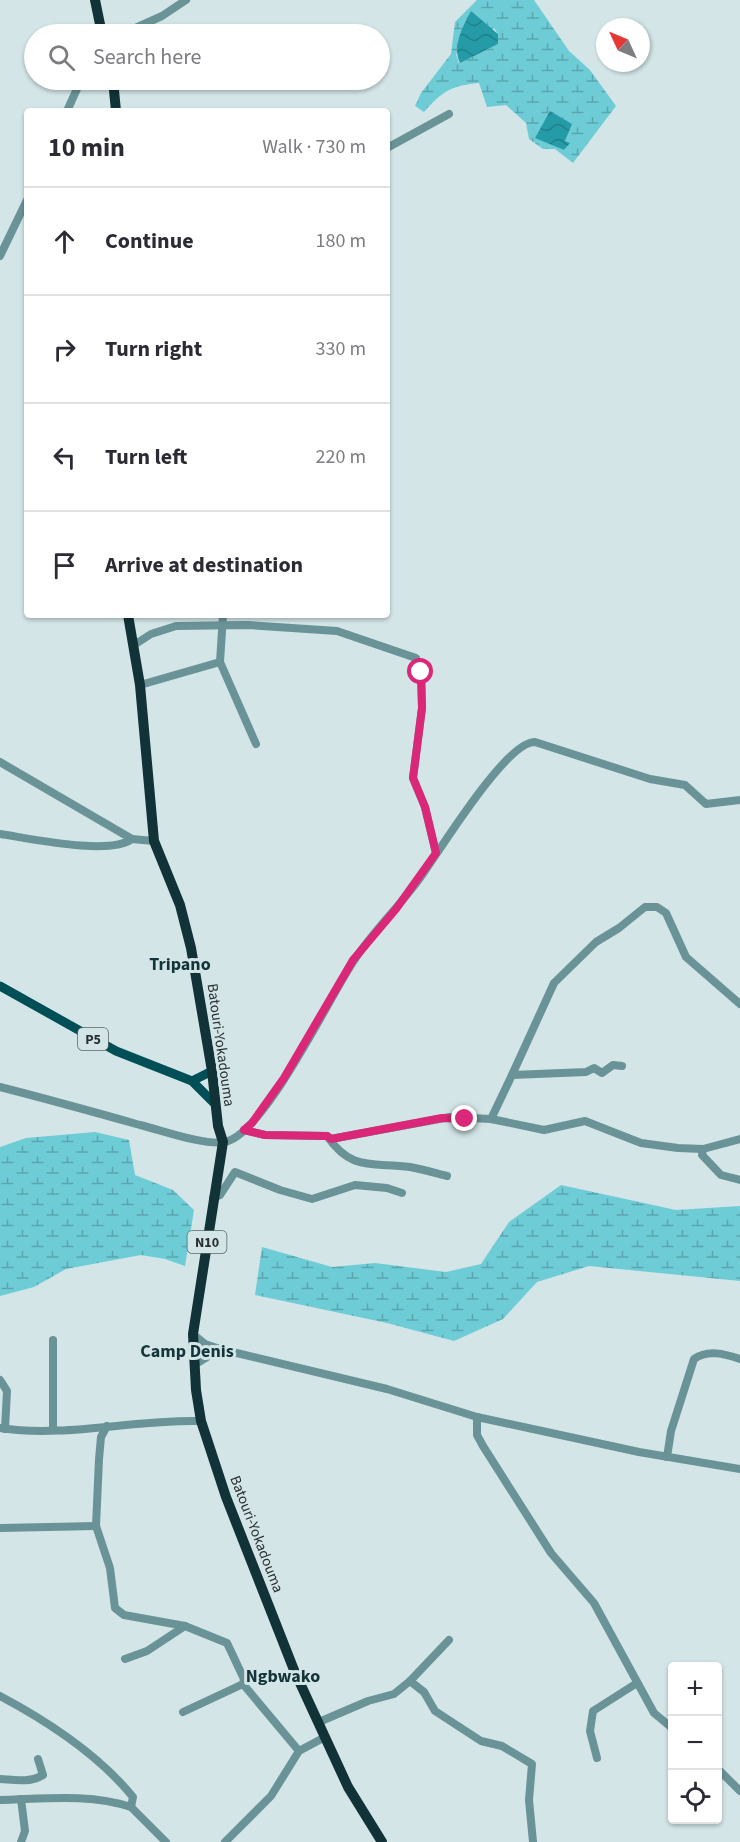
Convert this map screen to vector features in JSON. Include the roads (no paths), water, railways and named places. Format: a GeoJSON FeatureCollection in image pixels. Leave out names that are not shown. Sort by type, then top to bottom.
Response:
{"type":"FeatureCollection","features":[{"type":"Feature","properties":{"kind":"highway"},"geometry":{"type":"LineString","coordinates":[[95,0],[100,24]]}},
{"type":"Feature","properties":{"kind":"highway"},"geometry":{"type":"LineString","coordinates":[[114,90],[116,108]]}},
{"type":"Feature","properties":{"kind":"highway","name":"Batouri-Yokadouma"},"geometry":{"type":"LineString","coordinates":[[129,618],[140,685],[154,841],[186,925],[223,1142],[193,1334],[194,1365],[201,1421],[251,1562],[294,1670],[348,1787],[382,1842]]}},
{"type":"Feature","properties":{"kind":"main road","name":"P5"},"geometry":{"type":"LineString","coordinates":[[0,986],[116,1051],[192,1081],[215,1104]]}},
{"type":"Feature","properties":{"kind":"main road"},"geometry":{"type":"LineString","coordinates":[[192,1081],[212,1071]]}},
{"type":"Feature","properties":{"kind":"street"},"geometry":{"type":"LineString","coordinates":[[144,24],[162,16],[186,0]]}},
{"type":"Feature","properties":{"kind":"street"},"geometry":{"type":"LineString","coordinates":[[68,108],[76,90]]}},
{"type":"Feature","properties":{"kind":"street"},"geometry":{"type":"LineString","coordinates":[[390,146],[449,114]]}},
{"type":"Feature","properties":{"kind":"street"},"geometry":{"type":"LineString","coordinates":[[0,256],[24,206]]}},
{"type":"Feature","properties":{"kind":"street"},"geometry":{"type":"LineString","coordinates":[[223,618],[220,662],[256,744]]}},
{"type":"Feature","properties":{"kind":"street"},"geometry":{"type":"LineString","coordinates":[[134,645],[163,628],[222,625],[337,631],[417,658],[421,672],[422,708],[413,778],[425,807],[436,853]]}},
{"type":"Feature","properties":{"kind":"street"},"geometry":{"type":"LineString","coordinates":[[140,685],[220,662]]}},
{"type":"Feature","properties":{"kind":"street"},"geometry":{"type":"LineString","coordinates":[[0,1087],[176,1135],[223,1142],[235,1138],[252,1123],[284,1078],[353,960],[402,901],[486,783],[519,749],[530,741],[650,779],[680,783],[688,787],[706,804],[740,801]]}},
{"type":"Feature","properties":{"kind":"street"},"geometry":{"type":"LineString","coordinates":[[0,762],[132,839],[154,841]]}},
{"type":"Feature","properties":{"kind":"street"},"geometry":{"type":"LineString","coordinates":[[0,834],[97,846],[123,844],[132,839]]}},
{"type":"Feature","properties":{"kind":"street"},"geometry":{"type":"LineString","coordinates":[[491,1119],[554,983],[596,942],[619,928],[645,907],[657,907],[666,913],[690,961],[740,1004]]}},
{"type":"Feature","properties":{"kind":"street"},"geometry":{"type":"LineString","coordinates":[[512,1074],[586,1072],[594,1068],[602,1073],[613,1065],[622,1066]]}},
{"type":"Feature","properties":{"kind":"street"},"geometry":{"type":"LineString","coordinates":[[244,1130],[265,1135],[327,1136],[331,1139],[450,1117],[491,1119],[544,1130],[585,1121],[641,1143],[703,1149],[740,1139]]}},
{"type":"Feature","properties":{"kind":"street"},"geometry":{"type":"LineString","coordinates":[[327,1136],[343,1155],[357,1163],[411,1167],[447,1176]]}},
{"type":"Feature","properties":{"kind":"street"},"geometry":{"type":"LineString","coordinates":[[703,1149],[702,1155],[721,1175],[740,1180]]}},
{"type":"Feature","properties":{"kind":"street"},"geometry":{"type":"LineString","coordinates":[[213,1198],[220,1195],[235,1172],[280,1190],[312,1199],[355,1185],[387,1188],[402,1193]]}},
{"type":"Feature","properties":{"kind":"street"},"geometry":{"type":"LineString","coordinates":[[193,1334],[205,1344],[220,1349],[387,1389],[477,1417],[667,1457],[740,1469]]}},
{"type":"Feature","properties":{"kind":"street"},"geometry":{"type":"LineString","coordinates":[[53,1340],[53,1430]]}},
{"type":"Feature","properties":{"kind":"street"},"geometry":{"type":"LineString","coordinates":[[194,1365],[220,1349]]}},
{"type":"Feature","properties":{"kind":"street"},"geometry":{"type":"LineString","coordinates":[[667,1457],[671,1431],[694,1359],[701,1354],[716,1353],[740,1359]]}},
{"type":"Feature","properties":{"kind":"street"},"geometry":{"type":"LineString","coordinates":[[0,1380],[8,1391],[3,1429],[53,1430],[163,1421],[201,1421]]}},
{"type":"Feature","properties":{"kind":"street"},"geometry":{"type":"LineString","coordinates":[[477,1417],[477,1435],[483,1446],[551,1553],[594,1603],[654,1713],[668,1725]]}},
{"type":"Feature","properties":{"kind":"street"},"geometry":{"type":"LineString","coordinates":[[96,1426],[101,1437]]}},
{"type":"Feature","properties":{"kind":"street"},"geometry":{"type":"LineString","coordinates":[[107,1426],[101,1437],[96,1526],[110,1568],[115,1608],[124,1615],[185,1626],[231,1647],[244,1679],[243,1684],[299,1751]]}},
{"type":"Feature","properties":{"kind":"street"},"geometry":{"type":"LineString","coordinates":[[0,1528],[96,1526]]}},
{"type":"Feature","properties":{"kind":"street"},"geometry":{"type":"LineString","coordinates":[[125,1659],[147,1651],[185,1626]]}},
{"type":"Feature","properties":{"kind":"street"},"geometry":{"type":"LineString","coordinates":[[319,1722],[368,1701],[394,1694],[410,1681],[449,1640]]}},
{"type":"Feature","properties":{"kind":"street"},"geometry":{"type":"LineString","coordinates":[[410,1681],[424,1692],[435,1711],[481,1741],[502,1746],[532,1764],[529,1820],[534,1842]]}},
{"type":"Feature","properties":{"kind":"street"},"geometry":{"type":"LineString","coordinates":[[597,1758],[590,1731],[592,1711],[637,1683]]}},
{"type":"Feature","properties":{"kind":"street"},"geometry":{"type":"LineString","coordinates":[[183,1713],[243,1684]]}},
{"type":"Feature","properties":{"kind":"street"},"geometry":{"type":"LineString","coordinates":[[0,1696],[64,1735],[112,1772],[133,1797],[131,1807]]}},
{"type":"Feature","properties":{"kind":"street"},"geometry":{"type":"LineString","coordinates":[[225,1842],[271,1796],[299,1751],[325,1737]]}},
{"type":"Feature","properties":{"kind":"street"},"geometry":{"type":"LineString","coordinates":[[0,1779],[33,1780],[40,1778],[43,1775],[38,1759]]}},
{"type":"Feature","properties":{"kind":"street"},"geometry":{"type":"LineString","coordinates":[[718,1770],[740,1791]]}},
{"type":"Feature","properties":{"kind":"street"},"geometry":{"type":"LineString","coordinates":[[21,1799],[25,1831],[21,1842]]}},
{"type":"Feature","properties":{"kind":"street"},"geometry":{"type":"LineString","coordinates":[[0,1800],[110,1800],[131,1807],[166,1842]]}},
{"type":"Feature","properties":{"kind":"water"},"geometry":{"type":"Polygon","coordinates":[[[471,11],[498,34],[498,44],[460,63],[458,43],[471,11]]]}},
{"type":"Feature","properties":{"kind":"water"},"geometry":{"type":"Polygon","coordinates":[[[550,111],[572,124],[565,141],[570,143],[564,150],[535,138],[550,111]]]}},
{"type":"Feature","properties":{"kind":"district","name":"Tripano"},"geometry":{"type":"Point","coordinates":[180,964]}},
{"type":"Feature","properties":{"kind":"district","name":"Camp Denis"},"geometry":{"type":"Point","coordinates":[187,1351]}},
{"type":"Feature","properties":{"kind":"district","name":"Ngbwako"},"geometry":{"type":"Point","coordinates":[283,1676]}}]}
